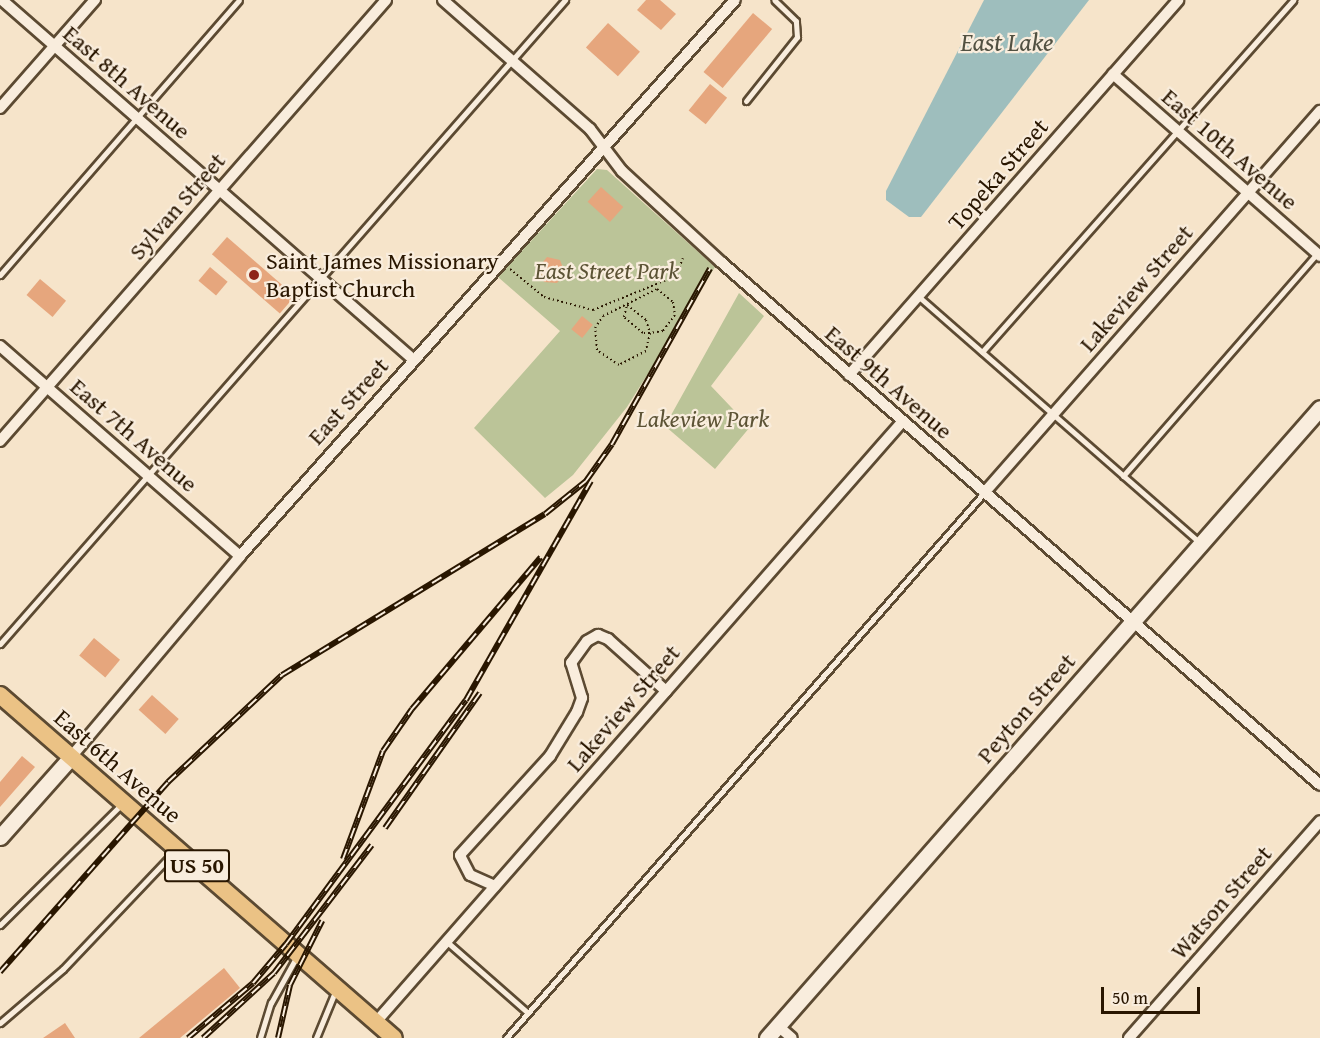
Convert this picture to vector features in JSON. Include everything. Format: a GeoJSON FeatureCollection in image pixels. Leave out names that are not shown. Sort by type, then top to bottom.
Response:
{"type":"FeatureCollection","features":[{"type":"Feature","properties":{"kind":"main road","name":"East 6th Avenue"},"geometry":{"type":"LineString","coordinates":[[0,695],[394,1038]]}},
{"type":"Feature","properties":{"kind":"street","name":"East 8th Avenue"},"geometry":{"type":"LineString","coordinates":[[2,0],[414,360]]}},
{"type":"Feature","properties":{"kind":"street"},"geometry":{"type":"LineString","coordinates":[[0,108],[95,0]]}},
{"type":"Feature","properties":{"kind":"street","name":"Sylvan Street"},"geometry":{"type":"LineString","coordinates":[[0,441],[386,0]]}},
{"type":"Feature","properties":{"kind":"street","name":"East 9th Avenue"},"geometry":{"type":"LineString","coordinates":[[443,0],[591,129],[603,148],[721,262],[1131,623],[1320,785]]}},
{"type":"Feature","properties":{"kind":"street","name":"East Street"},"geometry":{"type":"LineString","coordinates":[[0,837],[71,757],[240,556],[735,0]]}},
{"type":"Feature","properties":{"kind":"street","name":"Topeka Street"},"geometry":{"type":"LineString","coordinates":[[849,375],[1178,0]]}},
{"type":"Feature","properties":{"kind":"street","name":"East 10th Avenue"},"geometry":{"type":"LineString","coordinates":[[1113,74],[1319,255]]}},
{"type":"Feature","properties":{"kind":"street","name":"Lakeview Street"},"geometry":{"type":"LineString","coordinates":[[984,493],[1320,111]]}},
{"type":"Feature","properties":{"kind":"street","name":"East 7th Avenue"},"geometry":{"type":"LineString","coordinates":[[0,346],[240,556]]}},
{"type":"Feature","properties":{"kind":"street","name":"Peyton Street"},"geometry":{"type":"LineString","coordinates":[[767,1038],[1320,409]]}},
{"type":"Feature","properties":{"kind":"street","name":"Lakeview Street"},"geometry":{"type":"LineString","coordinates":[[376,1022],[902,422]]}},
{"type":"Feature","properties":{"kind":"street"},"geometry":{"type":"LineString","coordinates":[[495,886],[470,875],[460,855],[550,756],[577,712],[582,698],[571,663],[587,641],[598,635],[608,639],[666,691]]}},
{"type":"Feature","properties":{"kind":"street","name":"Watson Street"},"geometry":{"type":"LineString","coordinates":[[1129,1038],[1320,821]]}},
{"type":"Feature","properties":{"kind":"street"},"geometry":{"type":"LineString","coordinates":[[778,1026],[792,1038]]}},
{"type":"Feature","properties":{"kind":"lane"},"geometry":{"type":"LineString","coordinates":[[0,275],[239,0]]}},
{"type":"Feature","properties":{"kind":"lane"},"geometry":{"type":"LineString","coordinates":[[0,644],[565,0]]}},
{"type":"Feature","properties":{"kind":"lane"},"geometry":{"type":"LineString","coordinates":[[746,101],[797,37],[796,21],[774,0]]}},
{"type":"Feature","properties":{"kind":"lane"},"geometry":{"type":"LineString","coordinates":[[981,352],[1293,0]]}},
{"type":"Feature","properties":{"kind":"lane"},"geometry":{"type":"LineString","coordinates":[[1123,476],[1319,255]]}},
{"type":"Feature","properties":{"kind":"lane"},"geometry":{"type":"LineString","coordinates":[[918,296],[1201,544]]}},
{"type":"Feature","properties":{"kind":"lane"},"geometry":{"type":"LineString","coordinates":[[506,1038],[984,493]]}},
{"type":"Feature","properties":{"kind":"lane"},"geometry":{"type":"LineString","coordinates":[[0,925],[123,802]]}},
{"type":"Feature","properties":{"kind":"lane"},"geometry":{"type":"LineString","coordinates":[[0,1023],[63,969],[177,849]]}},
{"type":"Feature","properties":{"kind":"lane"},"geometry":{"type":"LineString","coordinates":[[446,941],[528,1013]]}},
{"type":"Feature","properties":{"kind":"lane"},"geometry":{"type":"LineString","coordinates":[[260,1038],[271,1003],[298,954]]}},
{"type":"Feature","properties":{"kind":"lane"},"geometry":{"type":"LineString","coordinates":[[316,1038],[336,987]]}},
{"type":"Feature","properties":{"kind":"path"},"geometry":{"type":"LineString","coordinates":[[501,262],[544,297],[585,310],[615,305],[658,282],[676,276],[683,258]]}},
{"type":"Feature","properties":{"kind":"path"},"geometry":{"type":"LineString","coordinates":[[657,289],[658,282]]}},
{"type":"Feature","properties":{"kind":"path"},"geometry":{"type":"LineString","coordinates":[[627,305],[646,320],[650,333],[646,351],[629,363],[619,365],[597,350],[595,328],[603,316],[657,289]]}},
{"type":"Feature","properties":{"kind":"path"},"geometry":{"type":"LineString","coordinates":[[627,305],[624,317],[634,331],[650,333],[663,331],[675,315],[673,302],[657,289]]}},
{"type":"Feature","properties":{"kind":"green space","name":"East Street Park"},"geometry":{"type":"Polygon","coordinates":[[[597,169],[607,170],[715,267],[627,407],[573,475],[545,498],[474,428],[560,331],[498,277],[597,169]]]}},
{"type":"Feature","properties":{"kind":"green space","name":"Lakeview Park"},"geometry":{"type":"Polygon","coordinates":[[[739,293],[764,316],[711,386],[750,427],[715,469],[665,426],[739,293]]]}},
{"type":"Feature","properties":{"kind":"water","name":"East Lake"},"geometry":{"type":"Polygon","coordinates":[[[984,0],[1089,0],[921,217],[909,217],[886,200],[886,191],[984,0]]]}},
{"type":"Feature","properties":{"kind":"building"},"geometry":{"type":"Polygon","coordinates":[[[646,0],[660,0],[676,14],[661,30],[637,10],[646,0]]]}},
{"type":"Feature","properties":{"kind":"building"},"geometry":{"type":"Polygon","coordinates":[[[753,13],[772,29],[723,88],[704,72],[753,13]]]}},
{"type":"Feature","properties":{"kind":"building"},"geometry":{"type":"Polygon","coordinates":[[[608,23],[640,52],[618,76],[586,48],[608,23]]]}},
{"type":"Feature","properties":{"kind":"building"},"geometry":{"type":"Polygon","coordinates":[[[710,84],[727,98],[706,124],[689,110],[710,84]]]}},
{"type":"Feature","properties":{"kind":"building"},"geometry":{"type":"Polygon","coordinates":[[[601,187],[623,207],[610,222],[588,202],[601,187]]]}},
{"type":"Feature","properties":{"kind":"building","name":"Saint James Missionary Baptist Church"},"geometry":{"type":"Polygon","coordinates":[[[227,237],[295,296],[280,313],[212,254],[227,237]]]}},
{"type":"Feature","properties":{"kind":"building"},"geometry":{"type":"Polygon","coordinates":[[[547,257],[560,260],[565,273],[557,283],[544,282],[539,267],[547,257]]]}},
{"type":"Feature","properties":{"kind":"building"},"geometry":{"type":"Polygon","coordinates":[[[210,267],[228,282],[216,296],[198,281],[210,267]]]}},
{"type":"Feature","properties":{"kind":"building"},"geometry":{"type":"Polygon","coordinates":[[[40,279],[66,301],[53,317],[27,295],[40,279]]]}},
{"type":"Feature","properties":{"kind":"building"},"geometry":{"type":"Polygon","coordinates":[[[582,316],[593,325],[582,338],[571,329],[582,316]]]}},
{"type":"Feature","properties":{"kind":"building"},"geometry":{"type":"Polygon","coordinates":[[[94,638],[120,660],[105,677],[79,656],[94,638]]]}},
{"type":"Feature","properties":{"kind":"building"},"geometry":{"type":"Polygon","coordinates":[[[152,695],[179,719],[165,734],[139,710],[152,695]]]}},
{"type":"Feature","properties":{"kind":"building"},"geometry":{"type":"Polygon","coordinates":[[[22,756],[35,767],[0,807],[0,782],[22,756]]]}},
{"type":"Feature","properties":{"kind":"building"},"geometry":{"type":"Polygon","coordinates":[[[224,968],[240,988],[180,1038],[139,1038],[224,968]]]}},
{"type":"Feature","properties":{"kind":"building"},"geometry":{"type":"Polygon","coordinates":[[[65,1023],[75,1038],[43,1038],[65,1023]]]}},
{"type":"Feature","properties":{"kind":"railway"},"geometry":{"type":"LineString","coordinates":[[0,972],[168,782],[282,675],[545,514],[586,481],[612,444],[710,269]]}},
{"type":"Feature","properties":{"kind":"railway"},"geometry":{"type":"LineString","coordinates":[[188,1038],[253,983],[286,944],[466,700],[591,481]]}},
{"type":"Feature","properties":{"kind":"railway"},"geometry":{"type":"LineString","coordinates":[[343,859],[383,751],[412,709],[541,557]]}},
{"type":"Feature","properties":{"kind":"railway"},"geometry":{"type":"LineString","coordinates":[[385,828],[480,693]]}},
{"type":"Feature","properties":{"kind":"railway"},"geometry":{"type":"LineString","coordinates":[[203,1038],[274,973],[372,845]]}},
{"type":"Feature","properties":{"kind":"railway"},"geometry":{"type":"LineString","coordinates":[[278,1038],[290,985],[322,921]]}},
{"type":"Feature","properties":{"kind":"place","name":"Saint James Missionary Baptist Church"},"geometry":{"type":"Point","coordinates":[254,275]}}]}
